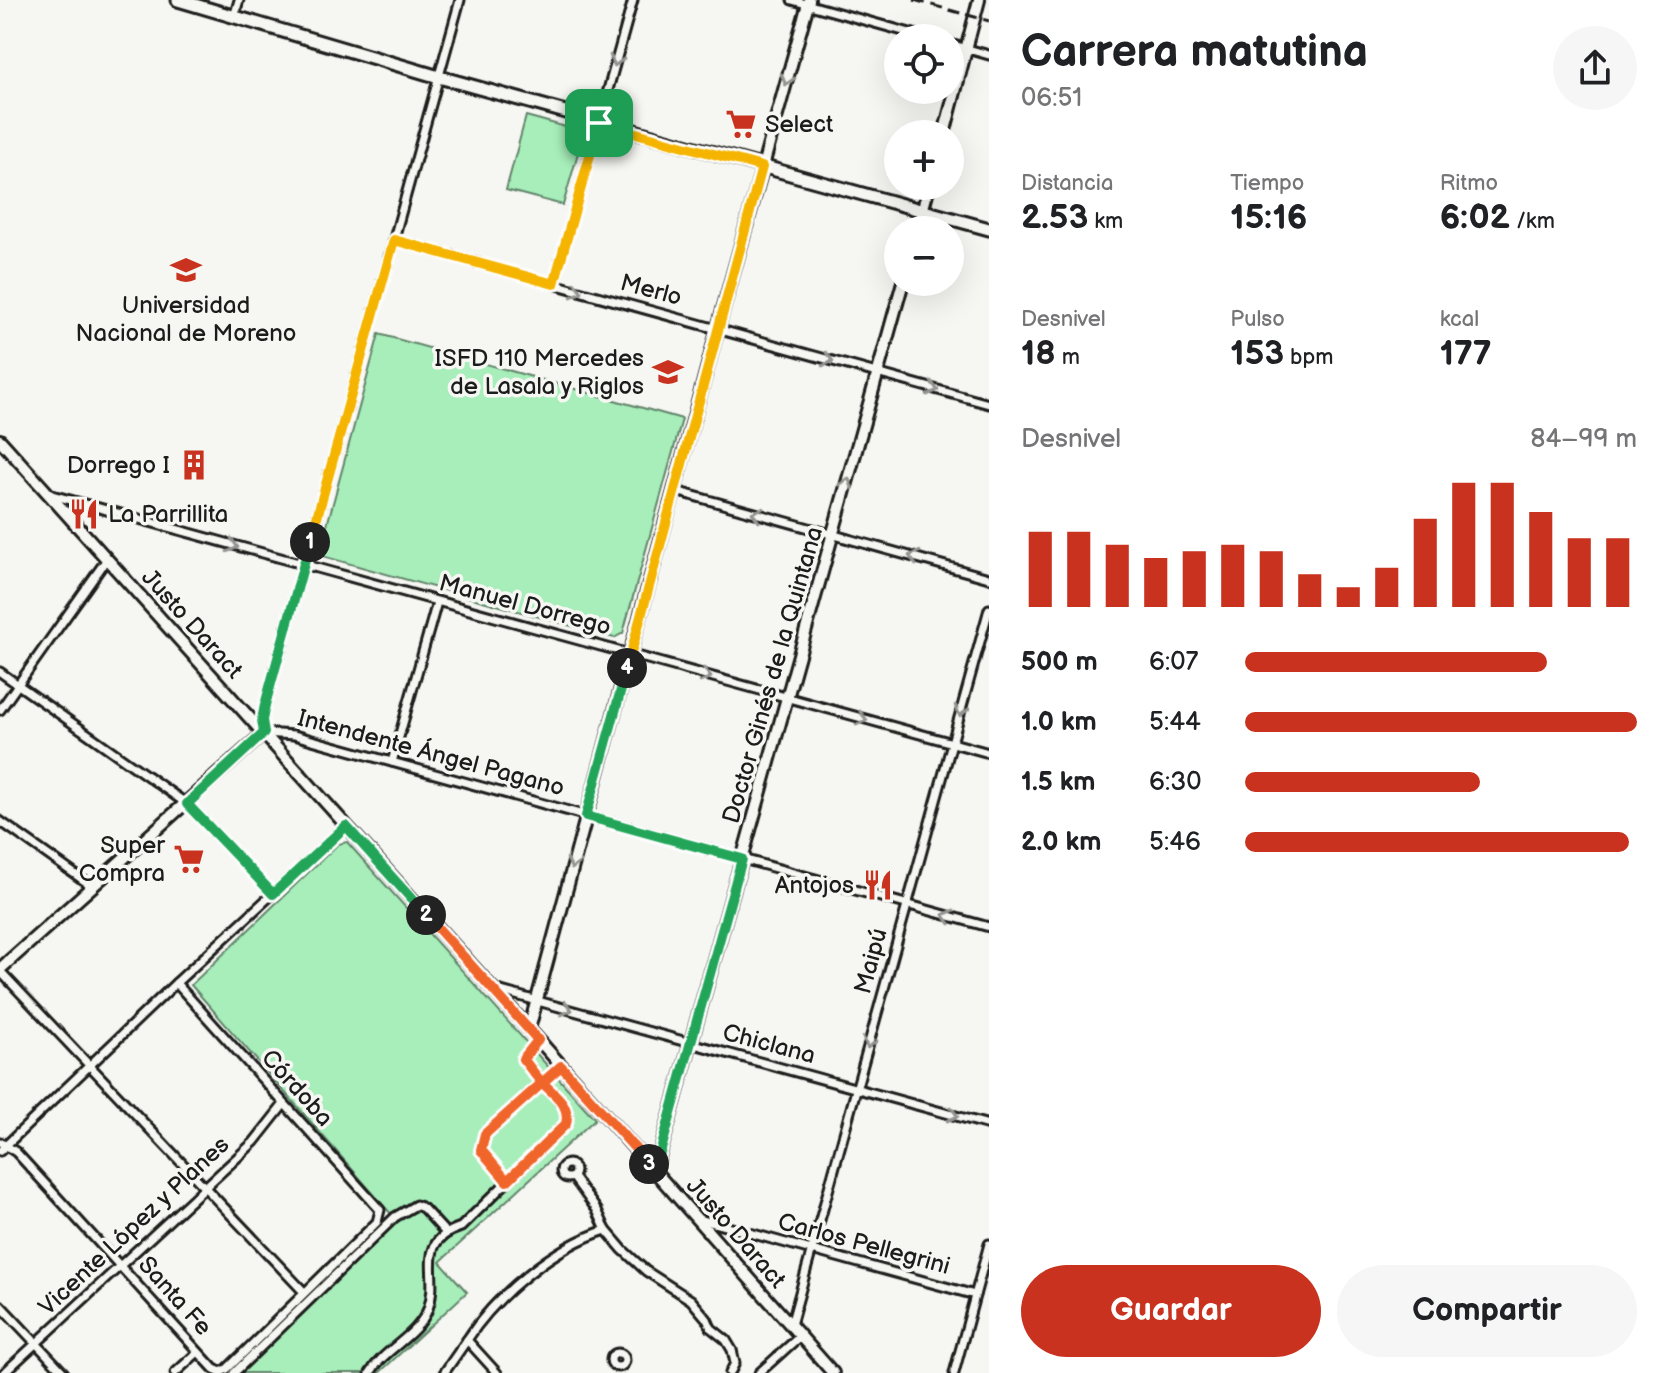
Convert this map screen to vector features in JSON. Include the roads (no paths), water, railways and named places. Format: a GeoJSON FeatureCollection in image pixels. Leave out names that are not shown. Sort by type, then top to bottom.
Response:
{"type":"FeatureCollection","features":[{"type":"Feature","properties":{"kind":"main road"},"geometry":{"type":"LineString","coordinates":[[178,0],[599,123],[989,229]]}},
{"type":"Feature","properties":{"kind":"street"},"geometry":{"type":"LineString","coordinates":[[234,17],[239,0]]}},
{"type":"Feature","properties":{"kind":"street"},"geometry":{"type":"LineString","coordinates":[[221,1372],[304,1292],[0,970],[264,733],[262,720],[460,0]]}},
{"type":"Feature","properties":{"kind":"street"},"geometry":{"type":"LineString","coordinates":[[554,284],[633,0]]}},
{"type":"Feature","properties":{"kind":"street"},"geometry":{"type":"LineString","coordinates":[[792,0],[809,2],[884,25]]}},
{"type":"Feature","properties":{"kind":"street"},"geometry":{"type":"LineString","coordinates":[[948,120],[979,0]]}},
{"type":"Feature","properties":{"kind":"street"},"geometry":{"type":"LineString","coordinates":[[529,1029],[809,2]]}},
{"type":"Feature","properties":{"kind":"street"},"geometry":{"type":"LineString","coordinates":[[964,48],[989,55]]}},
{"type":"Feature","properties":{"kind":"street"},"geometry":{"type":"LineString","coordinates":[[921,216],[925,200]]}},
{"type":"Feature","properties":{"kind":"street","name":"Merlo"},"geometry":{"type":"LineString","coordinates":[[394,240],[989,404]]}},
{"type":"Feature","properties":{"kind":"street","name":"Doctor Ginés de la Quintana"},"geometry":{"type":"LineString","coordinates":[[655,1171],[899,296]]}},
{"type":"Feature","properties":{"kind":"street","name":"Justo Daract"},"geometry":{"type":"LineString","coordinates":[[0,440],[833,1373]]}},
{"type":"Feature","properties":{"kind":"street"},"geometry":{"type":"LineString","coordinates":[[676,491],[989,578]]}},
{"type":"Feature","properties":{"kind":"street","name":"Manuel Dorrego"},"geometry":{"type":"LineString","coordinates":[[50,495],[989,753]]}},
{"type":"Feature","properties":{"kind":"street"},"geometry":{"type":"LineString","coordinates":[[0,710],[107,559]]}},
{"type":"Feature","properties":{"kind":"street"},"geometry":{"type":"LineString","coordinates":[[392,762],[437,602]]}},
{"type":"Feature","properties":{"kind":"street","name":"Maipú"},"geometry":{"type":"LineString","coordinates":[[791,1325],[989,609]]}},
{"type":"Feature","properties":{"kind":"street"},"geometry":{"type":"LineString","coordinates":[[0,672],[187,804],[273,894]]}},
{"type":"Feature","properties":{"kind":"street","name":"Intendente Ángel Pagano"},"geometry":{"type":"LineString","coordinates":[[264,733],[280,732],[989,927]]}},
{"type":"Feature","properties":{"kind":"street"},"geometry":{"type":"LineString","coordinates":[[0,821],[93,887]]}},
{"type":"Feature","properties":{"kind":"street"},"geometry":{"type":"LineString","coordinates":[[2,1146],[346,826]]}},
{"type":"Feature","properties":{"kind":"street","name":"Córdoba"},"geometry":{"type":"LineString","coordinates":[[176,983],[380,1210],[377,1222],[304,1292]]}},
{"type":"Feature","properties":{"kind":"street","name":"Chiclana"},"geometry":{"type":"LineString","coordinates":[[492,989],[989,1125]]}},
{"type":"Feature","properties":{"kind":"street"},"geometry":{"type":"LineString","coordinates":[[370,1373],[420,1324],[426,1314],[430,1303],[433,1248],[445,1232],[461,1227],[566,1124],[567,1111],[559,1097],[542,1083],[523,1059],[538,1040]]}},
{"type":"Feature","properties":{"kind":"street"},"geometry":{"type":"LineString","coordinates":[[507,1181],[481,1150],[481,1142],[485,1134],[561,1066]]}},
{"type":"Feature","properties":{"kind":"street","name":"Vicente López y Planes"},"geometry":{"type":"LineString","coordinates":[[4,1373],[254,1142],[284,1104]]}},
{"type":"Feature","properties":{"kind":"street","name":"Santa Fe"},"geometry":{"type":"LineString","coordinates":[[2,1146],[16,1152],[198,1352],[221,1372]]}},
{"type":"Feature","properties":{"kind":"street"},"geometry":{"type":"LineString","coordinates":[[573,1177],[597,1210],[606,1230],[646,1271],[680,1290],[698,1306],[708,1325],[726,1340],[735,1363],[730,1373]]}},
{"type":"Feature","properties":{"kind":"street"},"geometry":{"type":"LineString","coordinates":[[234,1373],[395,1217],[416,1205],[423,1208],[445,1232]]}},
{"type":"Feature","properties":{"kind":"street","name":"Carlos Pellegrini"},"geometry":{"type":"LineString","coordinates":[[695,1218],[975,1295]]}},
{"type":"Feature","properties":{"kind":"street"},"geometry":{"type":"LineString","coordinates":[[444,1373],[496,1304],[555,1255],[579,1240],[606,1230]]}},
{"type":"Feature","properties":{"kind":"street"},"geometry":{"type":"LineString","coordinates":[[954,1373],[975,1295],[985,1276],[989,1244]]}},
{"type":"Feature","properties":{"kind":"street"},"geometry":{"type":"LineString","coordinates":[[0,1305],[64,1373]]}},
{"type":"Feature","properties":{"kind":"street"},"geometry":{"type":"LineString","coordinates":[[759,1373],[800,1336]]}},
{"type":"Feature","properties":{"kind":"street"},"geometry":{"type":"LineString","coordinates":[[467,1340],[497,1373]]}},
{"type":"Feature","properties":{"kind":"street"},"geometry":{"type":"LineString","coordinates":[[175,1373],[198,1352]]}},
{"type":"Feature","properties":{"kind":"street"},"geometry":{"type":"LineString","coordinates":[[623,1366],[629,1373]]}},
{"type":"Feature","properties":{"kind":"railway"},"geometry":{"type":"LineString","coordinates":[[914,0],[989,21]]}},
{"type":"Feature","properties":{"kind":"place","name":"Select"},"geometry":{"type":"Point","coordinates":[741,124]}},
{"type":"Feature","properties":{"kind":"place","name":"Universidad Nacional de Moreno"},"geometry":{"type":"Point","coordinates":[186,270]}},
{"type":"Feature","properties":{"kind":"place","name":"ISFD 110 Mercedes de Lasala y Riglos"},"geometry":{"type":"Point","coordinates":[668,372]}},
{"type":"Feature","properties":{"kind":"place","name":"Dorrego I"},"geometry":{"type":"Point","coordinates":[194,465]}},
{"type":"Feature","properties":{"kind":"place","name":"La Parrillita"},"geometry":{"type":"Point","coordinates":[84,514]}},
{"type":"Feature","properties":{"kind":"place","name":"Super Compra"},"geometry":{"type":"Point","coordinates":[189,859]}},
{"type":"Feature","properties":{"kind":"place","name":"Antojos"},"geometry":{"type":"Point","coordinates":[878,885]}}]}
